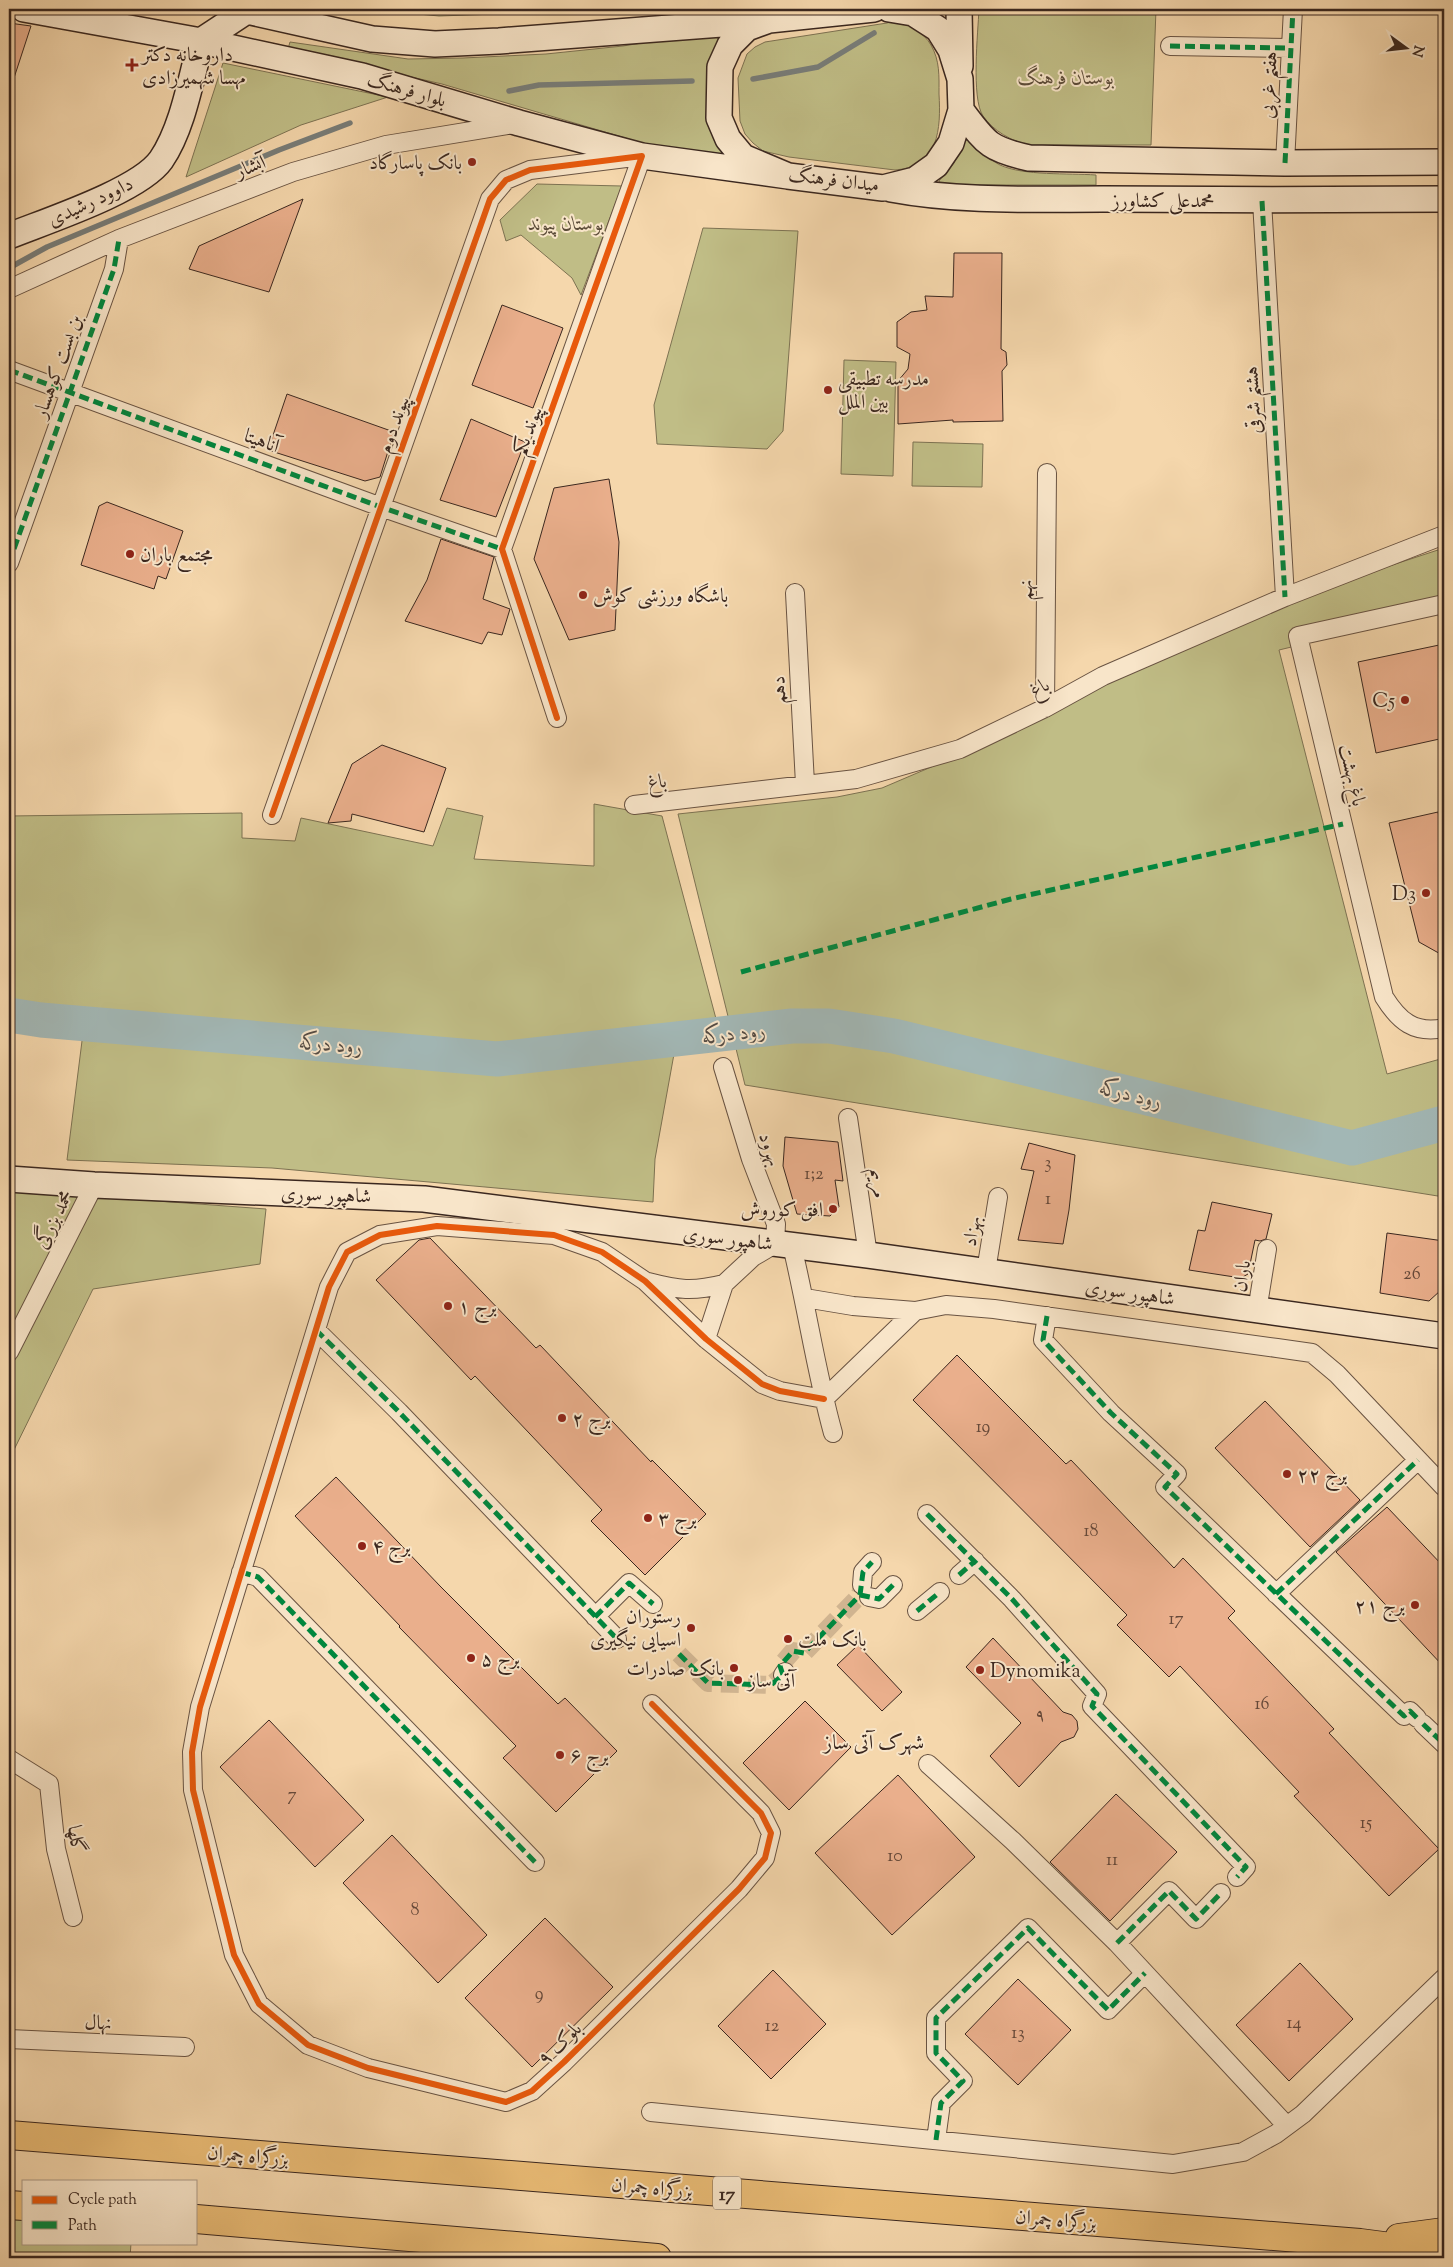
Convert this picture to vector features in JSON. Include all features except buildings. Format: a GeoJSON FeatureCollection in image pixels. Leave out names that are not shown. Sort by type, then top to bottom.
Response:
{"type":"FeatureCollection","features":[{"type":"Feature","properties":{"kind":"highway","name":"بزرگراه چمران"},"geometry":{"type":"LineString","coordinates":[[9,2135],[1360,2243],[1444,2254]]}},
{"type":"Feature","properties":{"kind":"highway"},"geometry":{"type":"LineString","coordinates":[[9,2204],[22,2206]]}},
{"type":"Feature","properties":{"kind":"highway"},"geometry":{"type":"LineString","coordinates":[[198,2219],[657,2258]]}},
{"type":"Feature","properties":{"kind":"highway"},"geometry":{"type":"LineString","coordinates":[[1360,2243],[1444,2232]]}},
{"type":"Feature","properties":{"kind":"highway"},"geometry":{"type":"LineString","coordinates":[[430,2238],[500,2258]]}},
{"type":"Feature","properties":{"kind":"main road","name":"بلوار فرهنگ"},"geometry":{"type":"LineString","coordinates":[[24,9],[201,41],[362,76],[519,123],[642,156],[788,176]]}},
{"type":"Feature","properties":{"kind":"main road","name":"بلوار فرهنگ"},"geometry":{"type":"LineString","coordinates":[[245,9],[372,39],[435,44],[499,41],[770,20]]}},
{"type":"Feature","properties":{"kind":"main road"},"geometry":{"type":"LineString","coordinates":[[201,41],[245,9]]}},
{"type":"Feature","properties":{"kind":"main road"},"geometry":{"type":"LineString","coordinates":[[770,20],[797,9]]}},
{"type":"Feature","properties":{"kind":"main road","name":"میدان فرهنگ"},"geometry":{"type":"LineString","coordinates":[[874,9],[770,20],[747,28],[730,45],[720,67],[719,118],[728,139],[743,157],[788,176],[883,188],[916,180],[936,165],[951,142],[961,110],[960,79],[951,50],[938,29],[913,13],[889,9]]}},
{"type":"Feature","properties":{"kind":"main road"},"geometry":{"type":"LineString","coordinates":[[959,9],[960,79]]}},
{"type":"Feature","properties":{"kind":"main road","name":"داوود رشیدی"},"geometry":{"type":"LineString","coordinates":[[9,236],[127,188],[160,161],[176,131],[201,41]]}},
{"type":"Feature","properties":{"kind":"main road","name":"محمدعلی کشاورز"},"geometry":{"type":"LineString","coordinates":[[961,110],[989,144],[1000,152],[1029,158],[1285,163],[1444,162]]}},
{"type":"Feature","properties":{"kind":"main road","name":"محمدعلی کشاورز"},"geometry":{"type":"LineString","coordinates":[[883,188],[934,196],[1024,199],[1262,201],[1444,199]]}},
{"type":"Feature","properties":{"kind":"main road","name":"شاهپور سوری"},"geometry":{"type":"LineString","coordinates":[[9,1179],[94,1185],[424,1198],[868,1255],[1444,1336]]}},
{"type":"Feature","properties":{"kind":"street","name":"هفتم غربی"},"geometry":{"type":"LineString","coordinates":[[1285,163],[1293,9]]}},
{"type":"Feature","properties":{"kind":"street"},"geometry":{"type":"LineString","coordinates":[[1170,46],[1290,48]]}},
{"type":"Feature","properties":{"kind":"street","name":"آبشار"},"geometry":{"type":"LineString","coordinates":[[9,289],[119,239],[293,172],[386,145],[519,123]]}},
{"type":"Feature","properties":{"kind":"street","name":"پیوند دوم"},"geometry":{"type":"LineString","coordinates":[[272,815],[490,199],[506,180],[530,170],[642,156]]}},
{"type":"Feature","properties":{"kind":"street","name":"پیوند یکم"},"geometry":{"type":"LineString","coordinates":[[502,549],[642,156]]}},
{"type":"Feature","properties":{"kind":"street","name":"هشتم شرقی"},"geometry":{"type":"LineString","coordinates":[[1262,201],[1284,597]]}},
{"type":"Feature","properties":{"kind":"street","name":"بن بست کوهسار"},"geometry":{"type":"LineString","coordinates":[[9,563],[114,269],[119,239]]}},
{"type":"Feature","properties":{"kind":"street","name":"آناهیتا"},"geometry":{"type":"LineString","coordinates":[[9,370],[381,507],[502,549]]}},
{"type":"Feature","properties":{"kind":"street","name":"نهم"},"geometry":{"type":"LineString","coordinates":[[1045,708],[1047,473]]}},
{"type":"Feature","properties":{"kind":"street","name":"باغ"},"geometry":{"type":"LineString","coordinates":[[634,805],[856,779],[960,750],[1045,708],[1103,676],[1284,597],[1444,535]]}},
{"type":"Feature","properties":{"kind":"street"},"geometry":{"type":"LineString","coordinates":[[502,549],[557,718]]}},
{"type":"Feature","properties":{"kind":"street","name":"دهم"},"geometry":{"type":"LineString","coordinates":[[795,593],[804,784]]}},
{"type":"Feature","properties":{"kind":"street","name":"باغ بهشت"},"geometry":{"type":"LineString","coordinates":[[1444,604],[1298,636],[1384,997],[1396,1016],[1406,1023],[1417,1028],[1444,1028]]}},
{"type":"Feature","properties":{"kind":"street","name":"بهرود"},"geometry":{"type":"LineString","coordinates":[[724,1067],[751,1159],[805,1298],[824,1399],[834,1433]]}},
{"type":"Feature","properties":{"kind":"street","name":"مریم"},"geometry":{"type":"LineString","coordinates":[[848,1118],[868,1255]]}},
{"type":"Feature","properties":{"kind":"street","name":"محمد بزرگی"},"geometry":{"type":"LineString","coordinates":[[9,1352],[94,1185]]}},
{"type":"Feature","properties":{"kind":"street","name":"بهزاد"},"geometry":{"type":"LineString","coordinates":[[986,1271],[998,1197]]}},
{"type":"Feature","properties":{"kind":"street","name":"بلوک ۹"},"geometry":{"type":"LineString","coordinates":[[645,1281],[602,1252],[554,1235],[437,1226],[380,1235],[347,1252],[329,1287],[200,1707],[192,1752],[193,1790],[234,1956],[259,2004],[308,2045],[368,2068],[506,2102],[532,2091],[739,1890],[765,1858],[771,1833],[761,1813],[652,1704]]}},
{"type":"Feature","properties":{"kind":"street"},"geometry":{"type":"LineString","coordinates":[[645,1281],[680,1290],[701,1290],[724,1284],[753,1257],[784,1245]]}},
{"type":"Feature","properties":{"kind":"street","name":"باران"},"geometry":{"type":"LineString","coordinates":[[1258,1311],[1267,1249]]}},
{"type":"Feature","properties":{"kind":"street"},"geometry":{"type":"LineString","coordinates":[[645,1281],[706,1339],[762,1384],[780,1391],[824,1399],[915,1312]]}},
{"type":"Feature","properties":{"kind":"street"},"geometry":{"type":"LineString","coordinates":[[706,1339],[724,1284]]}},
{"type":"Feature","properties":{"kind":"street"},"geometry":{"type":"LineString","coordinates":[[805,1298],[854,1306],[915,1312],[946,1305],[1047,1316],[1312,1353],[1337,1374],[1444,1487]]}},
{"type":"Feature","properties":{"kind":"street"},"geometry":{"type":"LineString","coordinates":[[1047,1316],[1043,1340],[1112,1413],[1177,1474],[1165,1487],[1404,1716],[1410,1711],[1444,1744]]}},
{"type":"Feature","properties":{"kind":"street"},"geometry":{"type":"LineString","coordinates":[[316,1330],[399,1412],[617,1639]]}},
{"type":"Feature","properties":{"kind":"street"},"geometry":{"type":"LineString","coordinates":[[1276,1594],[1418,1460]]}},
{"type":"Feature","properties":{"kind":"street"},"geometry":{"type":"LineString","coordinates":[[927,1514],[1012,1599],[1097,1694],[1092,1706],[1246,1867],[1238,1876]]}},
{"type":"Feature","properties":{"kind":"street"},"geometry":{"type":"LineString","coordinates":[[959,1575],[975,1561]]}},
{"type":"Feature","properties":{"kind":"street"},"geometry":{"type":"LineString","coordinates":[[872,1562],[863,1572],[865,1591],[879,1599],[894,1585]]}},
{"type":"Feature","properties":{"kind":"street"},"geometry":{"type":"LineString","coordinates":[[242,1572],[258,1577],[535,1862]]}},
{"type":"Feature","properties":{"kind":"street"},"geometry":{"type":"LineString","coordinates":[[595,1617],[629,1583],[653,1604]]}},
{"type":"Feature","properties":{"kind":"street"},"geometry":{"type":"LineString","coordinates":[[917,1611],[940,1592]]}},
{"type":"Feature","properties":{"kind":"street","name":"گلها"},"geometry":{"type":"LineString","coordinates":[[9,1759],[48,1784],[56,1849],[73,1917]]}},
{"type":"Feature","properties":{"kind":"street"},"geometry":{"type":"LineString","coordinates":[[928,1764],[1017,1845],[1117,1944],[1287,2126]]}},
{"type":"Feature","properties":{"kind":"street"},"geometry":{"type":"LineString","coordinates":[[1117,1944],[1169,1891],[1196,1919],[1221,1893]]}},
{"type":"Feature","properties":{"kind":"street"},"geometry":{"type":"LineString","coordinates":[[936,2140],[941,2103],[962,2081],[936,2053],[936,2018],[1028,1928],[1108,2010],[1145,1973]]}},
{"type":"Feature","properties":{"kind":"street"},"geometry":{"type":"LineString","coordinates":[[651,2112],[1173,2164],[1243,2152],[1287,2126],[1303,2114],[1444,1978]]}},
{"type":"Feature","properties":{"kind":"street","name":"نهال"},"geometry":{"type":"LineString","coordinates":[[9,2039],[185,2047]]}},
{"type":"Feature","properties":{"kind":"green space"},"geometry":{"type":"Polygon","coordinates":[[[367,9],[643,9],[439,16],[367,9]]]}},
{"type":"Feature","properties":{"kind":"green space","name":"بوستان فرهنگ"},"geometry":{"type":"Polygon","coordinates":[[[979,9],[1156,9],[1151,145],[1028,145],[997,131],[983,116],[977,95],[976,64],[979,9]]]}},
{"type":"Feature","properties":{"kind":"green space"},"geometry":{"type":"Polygon","coordinates":[[[898,19],[921,33],[931,45],[939,75],[938,133],[929,154],[921,162],[910,167],[895,170],[789,157],[763,151],[745,134],[740,121],[738,78],[747,54],[755,47],[765,42],[887,23],[898,19]]]}},
{"type":"Feature","properties":{"kind":"green space"},"geometry":{"type":"Polygon","coordinates":[[[742,27],[726,34],[718,140],[726,161],[666,150],[442,84],[288,49],[290,42],[408,59],[546,54],[623,46],[742,27]]]}},
{"type":"Feature","properties":{"kind":"green space"},"geometry":{"type":"Polygon","coordinates":[[[223,63],[388,97],[301,125],[186,177],[223,63]]]}},
{"type":"Feature","properties":{"kind":"green space"},"geometry":{"type":"Polygon","coordinates":[[[967,140],[976,145],[995,162],[1010,169],[1096,175],[1096,185],[940,185],[939,181],[954,163],[960,145],[967,140]]]}},
{"type":"Feature","properties":{"kind":"green space","name":"بوستان پیوند"},"geometry":{"type":"Polygon","coordinates":[[[537,184],[622,186],[581,295],[572,278],[521,235],[506,241],[500,220],[537,184]]]}},
{"type":"Feature","properties":{"kind":"green space"},"geometry":{"type":"Polygon","coordinates":[[[703,228],[798,231],[783,431],[767,449],[657,444],[654,405],[703,228]]]}},
{"type":"Feature","properties":{"kind":"green space"},"geometry":{"type":"Polygon","coordinates":[[[844,360],[896,362],[893,476],[841,474],[844,360]]]}},
{"type":"Feature","properties":{"kind":"green space"},"geometry":{"type":"Polygon","coordinates":[[[913,442],[983,444],[982,487],[912,486],[913,442]]]}},
{"type":"Feature","properties":{"kind":"green space"},"geometry":{"type":"Polygon","coordinates":[[[1444,548],[1444,610],[1279,650],[1387,1074],[1444,1058],[1444,1197],[745,1085],[678,814],[837,797],[882,788],[964,753],[1090,689],[1307,593],[1444,548]]]}},
{"type":"Feature","properties":{"kind":"green space"},"geometry":{"type":"Polygon","coordinates":[[[594,804],[662,816],[723,1045],[674,1054],[655,1159],[653,1202],[272,1168],[67,1160],[82,1041],[82,1010],[9,999],[9,816],[242,813],[242,838],[295,841],[301,818],[433,846],[447,808],[483,816],[474,859],[594,866],[594,804]]]}},
{"type":"Feature","properties":{"kind":"green space"},"geometry":{"type":"Polygon","coordinates":[[[9,1190],[266,1209],[260,1264],[93,1289],[9,1460],[9,1190]]]}},
{"type":"Feature","properties":{"kind":"green space"},"geometry":{"type":"Polygon","coordinates":[[[9,2217],[22,2219],[22,2244],[131,2244],[130,2258],[9,2258],[9,2217]]]}},
{"type":"Feature","properties":{"kind":"waterway"},"geometry":{"type":"LineString","coordinates":[[753,79],[818,67],[874,33]]}},
{"type":"Feature","properties":{"kind":"waterway"},"geometry":{"type":"LineString","coordinates":[[509,91],[539,85],[692,81]]}},
{"type":"Feature","properties":{"kind":"waterway"},"geometry":{"type":"LineString","coordinates":[[9,268],[47,247],[279,150],[350,123]]}},
{"type":"Feature","properties":{"kind":"waterway","name":"رود درکه"},"geometry":{"type":"LineString","coordinates":[[9,1015],[41,1020],[497,1059],[792,1026],[829,1026],[894,1036],[1352,1148],[1444,1123]]}},
{"type":"Feature","properties":{"kind":"tunnel"},"geometry":{"type":"LineString","coordinates":[[679,1654],[708,1683],[771,1685],[783,1675],[780,1666],[793,1651],[804,1653],[860,1595],[862,1585]]}},
{"type":"Feature","properties":{"kind":"marked path"},"geometry":{"type":"LineString","coordinates":[[1285,163],[1293,9]]}},
{"type":"Feature","properties":{"kind":"marked path"},"geometry":{"type":"LineString","coordinates":[[1170,46],[1290,48]]}},
{"type":"Feature","properties":{"kind":"marked path"},"geometry":{"type":"LineString","coordinates":[[1262,201],[1285,597]]}},
{"type":"Feature","properties":{"kind":"marked path"},"geometry":{"type":"LineString","coordinates":[[9,563],[114,269],[119,239]]}},
{"type":"Feature","properties":{"kind":"marked path"},"geometry":{"type":"LineString","coordinates":[[9,370],[381,507],[502,549]]}},
{"type":"Feature","properties":{"kind":"marked path"},"geometry":{"type":"LineString","coordinates":[[741,972],[1011,899],[1343,824]]}},
{"type":"Feature","properties":{"kind":"marked path"},"geometry":{"type":"LineString","coordinates":[[1047,1316],[1043,1340],[1111,1413],[1177,1474],[1165,1487],[1404,1716],[1410,1711],[1417,1718]]}},
{"type":"Feature","properties":{"kind":"marked path"},"geometry":{"type":"LineString","coordinates":[[316,1330],[399,1412],[617,1639]]}},
{"type":"Feature","properties":{"kind":"marked path"},"geometry":{"type":"LineString","coordinates":[[1276,1594],[1418,1460]]}},
{"type":"Feature","properties":{"kind":"marked path"},"geometry":{"type":"LineString","coordinates":[[927,1514],[1012,1599],[1097,1694],[1092,1706],[1246,1867],[1237,1877]]}},
{"type":"Feature","properties":{"kind":"marked path"},"geometry":{"type":"LineString","coordinates":[[959,1575],[975,1561]]}},
{"type":"Feature","properties":{"kind":"marked path"},"geometry":{"type":"LineString","coordinates":[[679,1654],[708,1683],[771,1685],[783,1675],[780,1666],[793,1651],[804,1653],[860,1595],[863,1572],[872,1562]]}},
{"type":"Feature","properties":{"kind":"marked path"},"geometry":{"type":"LineString","coordinates":[[241,1572],[258,1577],[535,1862]]}},
{"type":"Feature","properties":{"kind":"marked path"},"geometry":{"type":"LineString","coordinates":[[595,1617],[629,1583],[653,1604]]}},
{"type":"Feature","properties":{"kind":"marked path"},"geometry":{"type":"LineString","coordinates":[[860,1595],[879,1599],[893,1585]]}},
{"type":"Feature","properties":{"kind":"marked path"},"geometry":{"type":"LineString","coordinates":[[917,1611],[940,1592]]}},
{"type":"Feature","properties":{"kind":"marked path"},"geometry":{"type":"LineString","coordinates":[[1423,1724],[1444,1744]]}},
{"type":"Feature","properties":{"kind":"marked path"},"geometry":{"type":"LineString","coordinates":[[1117,1943],[1169,1891],[1196,1919],[1221,1893]]}},
{"type":"Feature","properties":{"kind":"marked path"},"geometry":{"type":"LineString","coordinates":[[936,2140],[941,2103],[963,2081],[936,2053],[936,2018],[1028,1928],[1108,2010],[1145,1973]]}},
{"type":"Feature","properties":{"kind":"cycle path"},"geometry":{"type":"LineString","coordinates":[[272,815],[490,199],[506,180],[530,170],[642,156],[502,549],[557,718]]}},
{"type":"Feature","properties":{"kind":"cycle path"},"geometry":{"type":"LineString","coordinates":[[652,1704],[761,1813],[771,1833],[765,1858],[739,1889],[564,2062],[532,2091],[506,2102],[368,2068],[308,2045],[259,2004],[234,1955],[193,1790],[192,1752],[200,1707],[329,1287],[347,1252],[380,1235],[437,1226],[554,1235],[602,1252],[645,1281],[706,1339],[762,1384],[780,1391],[824,1399]]}},
{"type":"Feature","properties":{"kind":"place","name":"داروخانه دکتر مهسا شهمیرزادی"},"geometry":{"type":"Point","coordinates":[132,65]}},
{"type":"Feature","properties":{"kind":"place","name":"بانک پاسارگاد"},"geometry":{"type":"Point","coordinates":[472,162]}},
{"type":"Feature","properties":{"kind":"place","name":"مدرسه تطبیقی بین الملل"},"geometry":{"type":"Point","coordinates":[828,390]}},
{"type":"Feature","properties":{"kind":"place","name":"مجتمع باران"},"geometry":{"type":"Point","coordinates":[130,554]}},
{"type":"Feature","properties":{"kind":"place","name":"باشگاه ورزشی کوش"},"geometry":{"type":"Point","coordinates":[583,595]}},
{"type":"Feature","properties":{"kind":"place","name":"C5"},"geometry":{"type":"Point","coordinates":[1405,700]}},
{"type":"Feature","properties":{"kind":"place","name":"D3"},"geometry":{"type":"Point","coordinates":[1426,893]}},
{"type":"Feature","properties":{"kind":"place","name":"افق کوروش"},"geometry":{"type":"Point","coordinates":[833,1209]}},
{"type":"Feature","properties":{"kind":"place","name":"برج ۱"},"geometry":{"type":"Point","coordinates":[448,1306]}},
{"type":"Feature","properties":{"kind":"place","name":"برج ۲"},"geometry":{"type":"Point","coordinates":[562,1418]}},
{"type":"Feature","properties":{"kind":"place","name":"برج ۲۲"},"geometry":{"type":"Point","coordinates":[1287,1474]}},
{"type":"Feature","properties":{"kind":"place","name":"برج ۳"},"geometry":{"type":"Point","coordinates":[648,1518]}},
{"type":"Feature","properties":{"kind":"place","name":"برج ۴"},"geometry":{"type":"Point","coordinates":[362,1546]}},
{"type":"Feature","properties":{"kind":"place","name":"برج ۲۱"},"geometry":{"type":"Point","coordinates":[1415,1605]}},
{"type":"Feature","properties":{"kind":"place","name":"رستوران اسیایی نیگیری"},"geometry":{"type":"Point","coordinates":[691,1628]}},
{"type":"Feature","properties":{"kind":"place","name":"بانک ملت"},"geometry":{"type":"Point","coordinates":[788,1639]}},
{"type":"Feature","properties":{"kind":"place","name":"برج ۵"},"geometry":{"type":"Point","coordinates":[471,1658]}},
{"type":"Feature","properties":{"kind":"place","name":"بانک صادرات"},"geometry":{"type":"Point","coordinates":[734,1668]}},
{"type":"Feature","properties":{"kind":"place","name":"Dynomika"},"geometry":{"type":"Point","coordinates":[980,1670]}},
{"type":"Feature","properties":{"kind":"place","name":"آتی ساز"},"geometry":{"type":"Point","coordinates":[738,1680]}},
{"type":"Feature","properties":{"kind":"place","name":"برج ۶"},"geometry":{"type":"Point","coordinates":[560,1755]}},
{"type":"Feature","properties":{"kind":"district","name":"شهرک آتی ساز"},"geometry":{"type":"Point","coordinates":[874,1742]}}]}
